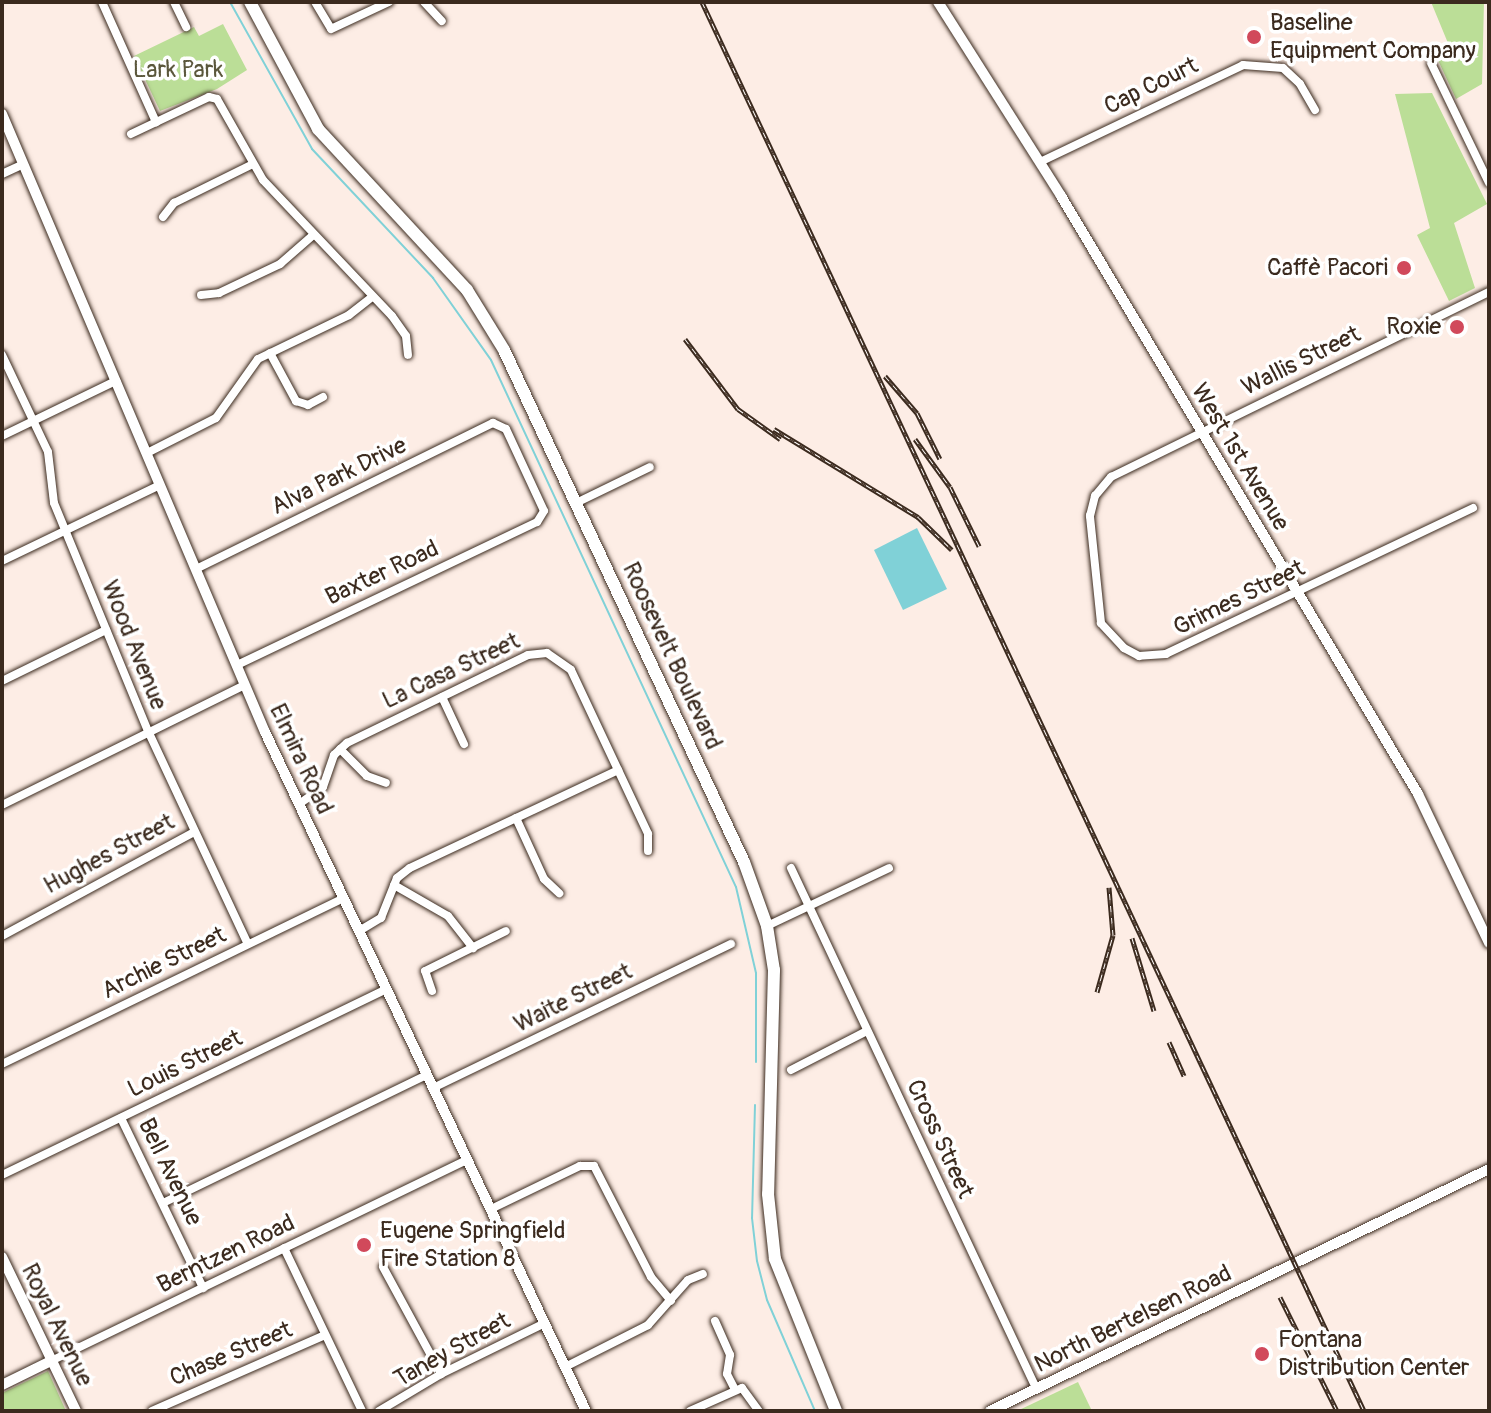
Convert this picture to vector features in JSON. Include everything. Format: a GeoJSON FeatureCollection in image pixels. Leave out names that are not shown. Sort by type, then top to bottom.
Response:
{"type":"FeatureCollection","features":[{"type":"Feature","properties":{"kind":"main road","name":"Roosevelt Boulevard"},"geometry":{"type":"LineString","coordinates":[[250,2],[301,101],[338,157],[441,261],[486,319],[744,862],[767,926],[776,1008],[770,1229],[782,1284],[836,1411]]}},
{"type":"Feature","properties":{"kind":"street"},"geometry":{"type":"LineString","coordinates":[[102,2],[156,122]]}},
{"type":"Feature","properties":{"kind":"street"},"geometry":{"type":"LineString","coordinates":[[174,2],[186,27]]}},
{"type":"Feature","properties":{"kind":"street"},"geometry":{"type":"LineString","coordinates":[[315,2],[333,29],[389,2]]}},
{"type":"Feature","properties":{"kind":"street"},"geometry":{"type":"LineString","coordinates":[[424,2],[442,21]]}},
{"type":"Feature","properties":{"kind":"street","name":"West 1st Avenue"},"geometry":{"type":"LineString","coordinates":[[938,2],[1040,162],[1418,794],[1489,943]]}},
{"type":"Feature","properties":{"kind":"street"},"geometry":{"type":"LineString","coordinates":[[1288,57],[1283,68],[1300,84],[1315,110]]}},
{"type":"Feature","properties":{"kind":"street","name":"Cap Court"},"geometry":{"type":"LineString","coordinates":[[1040,162],[1236,68],[1261,63],[1283,68]]}},
{"type":"Feature","properties":{"kind":"street"},"geometry":{"type":"LineString","coordinates":[[1431,63],[1489,183]]}},
{"type":"Feature","properties":{"kind":"street"},"geometry":{"type":"LineString","coordinates":[[131,134],[213,97],[253,164],[312,236],[400,326],[408,355]]}},
{"type":"Feature","properties":{"kind":"street","name":"Elmira Road"},"geometry":{"type":"LineString","coordinates":[[2,114],[245,685],[586,1411]]}},
{"type":"Feature","properties":{"kind":"street"},"geometry":{"type":"LineString","coordinates":[[2,174],[23,164]]}},
{"type":"Feature","properties":{"kind":"street"},"geometry":{"type":"LineString","coordinates":[[163,217],[174,203],[253,164]]}},
{"type":"Feature","properties":{"kind":"street"},"geometry":{"type":"LineString","coordinates":[[201,295],[219,293],[280,264],[312,236]]}},
{"type":"Feature","properties":{"kind":"street","name":"Wallis Street"},"geometry":{"type":"LineString","coordinates":[[1095,496],[1121,470],[1489,292]]}},
{"type":"Feature","properties":{"kind":"street"},"geometry":{"type":"LineString","coordinates":[[147,453],[216,418],[238,393],[251,365],[349,315],[372,297]]}},
{"type":"Feature","properties":{"kind":"street"},"geometry":{"type":"LineString","coordinates":[[270,353],[296,401],[308,405],[323,397]]}},
{"type":"Feature","properties":{"kind":"street","name":"Wood Avenue"},"geometry":{"type":"LineString","coordinates":[[2,355],[48,452],[54,503],[149,733],[248,944]]}},
{"type":"Feature","properties":{"kind":"street"},"geometry":{"type":"LineString","coordinates":[[2,436],[116,381]]}},
{"type":"Feature","properties":{"kind":"street","name":"Baxter Road"},"geometry":{"type":"LineString","coordinates":[[237,665],[544,516],[500,423]]}},
{"type":"Feature","properties":{"kind":"street","name":"Alva Park Drive"},"geometry":{"type":"LineString","coordinates":[[196,569],[500,423]]}},
{"type":"Feature","properties":{"kind":"street"},"geometry":{"type":"LineString","coordinates":[[576,503],[650,467]]}},
{"type":"Feature","properties":{"kind":"street"},"geometry":{"type":"LineString","coordinates":[[2,561],[160,485]]}},
{"type":"Feature","properties":{"kind":"street","name":"Grimes Street"},"geometry":{"type":"LineString","coordinates":[[1095,496],[1090,530],[1101,623],[1124,648],[1139,656],[1166,654],[1473,508]]}},
{"type":"Feature","properties":{"kind":"street"},"geometry":{"type":"LineString","coordinates":[[2,681],[106,630]]}},
{"type":"Feature","properties":{"kind":"street","name":"La Casa Street"},"geometry":{"type":"LineString","coordinates":[[340,749],[528,655],[556,656],[571,670],[648,834],[648,851]]}},
{"type":"Feature","properties":{"kind":"street"},"geometry":{"type":"LineString","coordinates":[[2,805],[245,685]]}},
{"type":"Feature","properties":{"kind":"street"},"geometry":{"type":"LineString","coordinates":[[442,697],[464,744]]}},
{"type":"Feature","properties":{"kind":"street"},"geometry":{"type":"LineString","coordinates":[[299,804],[323,787],[340,749],[367,776],[386,783]]}},
{"type":"Feature","properties":{"kind":"street"},"geometry":{"type":"LineString","coordinates":[[359,931],[381,918],[394,885],[410,868],[618,770]]}},
{"type":"Feature","properties":{"kind":"street"},"geometry":{"type":"LineString","coordinates":[[516,818],[544,879],[559,893]]}},
{"type":"Feature","properties":{"kind":"street","name":"Hughes Street"},"geometry":{"type":"LineString","coordinates":[[2,936],[194,832]]}},
{"type":"Feature","properties":{"kind":"street","name":"Cross Street"},"geometry":{"type":"LineString","coordinates":[[791,868],[1036,1388]]}},
{"type":"Feature","properties":{"kind":"street"},"geometry":{"type":"LineString","coordinates":[[767,926],[889,868]]}},
{"type":"Feature","properties":{"kind":"street"},"geometry":{"type":"LineString","coordinates":[[394,885],[442,912],[465,933],[473,948]]}},
{"type":"Feature","properties":{"kind":"street","name":"Archie Street"},"geometry":{"type":"LineString","coordinates":[[2,1064],[344,898]]}},
{"type":"Feature","properties":{"kind":"street"},"geometry":{"type":"LineString","coordinates":[[432,991],[425,971],[506,931]]}},
{"type":"Feature","properties":{"kind":"street","name":"Waite Street"},"geometry":{"type":"LineString","coordinates":[[433,1088],[731,944]]}},
{"type":"Feature","properties":{"kind":"street","name":"Louis Street"},"geometry":{"type":"LineString","coordinates":[[2,1175],[386,989]]}},
{"type":"Feature","properties":{"kind":"street"},"geometry":{"type":"LineString","coordinates":[[791,1070],[867,1031]]}},
{"type":"Feature","properties":{"kind":"street"},"geometry":{"type":"LineString","coordinates":[[163,1203],[427,1075]]}},
{"type":"Feature","properties":{"kind":"street","name":"Bell Avenue"},"geometry":{"type":"LineString","coordinates":[[121,1118],[203,1288]]}},
{"type":"Feature","properties":{"kind":"street","name":"Berntzen Road"},"geometry":{"type":"LineString","coordinates":[[2,1385],[467,1160]]}},
{"type":"Feature","properties":{"kind":"street"},"geometry":{"type":"LineString","coordinates":[[491,1209],[580,1166],[594,1166],[651,1277],[671,1301]]}},
{"type":"Feature","properties":{"kind":"street","name":"North Bertelsen Road"},"geometry":{"type":"LineString","coordinates":[[990,1411],[1489,1169]]}},
{"type":"Feature","properties":{"kind":"street"},"geometry":{"type":"LineString","coordinates":[[284,1248],[362,1411]]}},
{"type":"Feature","properties":{"kind":"street","name":"Royal Avenue"},"geometry":{"type":"LineString","coordinates":[[2,1257],[5,1273],[76,1411]]}},
{"type":"Feature","properties":{"kind":"street"},"geometry":{"type":"LineString","coordinates":[[383,1267],[441,1374]]}},
{"type":"Feature","properties":{"kind":"street"},"geometry":{"type":"LineString","coordinates":[[565,1367],[645,1327],[688,1280],[703,1274]]}},
{"type":"Feature","properties":{"kind":"street"},"geometry":{"type":"LineString","coordinates":[[715,1321],[730,1355],[727,1374],[735,1390]]}},
{"type":"Feature","properties":{"kind":"street","name":"Taney Street"},"geometry":{"type":"LineString","coordinates":[[379,1411],[441,1374],[545,1323]]}},
{"type":"Feature","properties":{"kind":"street","name":"Chase Street"},"geometry":{"type":"LineString","coordinates":[[152,1411],[325,1335]]}},
{"type":"Feature","properties":{"kind":"street"},"geometry":{"type":"LineString","coordinates":[[690,1411],[735,1390],[748,1391],[759,1411]]}},
{"type":"Feature","properties":{"kind":"green space"},"geometry":{"type":"Polygon","coordinates":[[[1431,2],[1484,2],[1482,84],[1456,99],[1437,58],[1450,48],[1431,2]]]}},
{"type":"Feature","properties":{"kind":"green space","name":"Lark Park"},"geometry":{"type":"Polygon","coordinates":[[[223,24],[247,70],[217,89],[160,111],[134,56],[194,27],[199,36],[223,24]]]}},
{"type":"Feature","properties":{"kind":"green space"},"geometry":{"type":"Polygon","coordinates":[[[1432,93],[1487,204],[1454,223],[1475,288],[1449,301],[1417,235],[1430,228],[1395,94],[1432,93]]]}},
{"type":"Feature","properties":{"kind":"green space"},"geometry":{"type":"Polygon","coordinates":[[[48,1371],[66,1411],[2,1411],[2,1393],[48,1371]]]}},
{"type":"Feature","properties":{"kind":"green space"},"geometry":{"type":"Polygon","coordinates":[[[1078,1382],[1092,1411],[1017,1411],[1078,1382]]]}},
{"type":"Feature","properties":{"kind":"water"},"geometry":{"type":"Polygon","coordinates":[[[917,528],[947,589],[903,610],[874,550],[917,528]]]}},
{"type":"Feature","properties":{"kind":"waterway"},"geometry":{"type":"LineString","coordinates":[[230,2],[312,149],[433,278],[491,360],[736,887],[756,973],[756,1062]]}},
{"type":"Feature","properties":{"kind":"waterway"},"geometry":{"type":"LineString","coordinates":[[755,1105],[752,1218],[757,1261],[767,1300],[815,1411]]}},
{"type":"Feature","properties":{"kind":"railway"},"geometry":{"type":"LineString","coordinates":[[702,2],[1364,1411]]}},
{"type":"Feature","properties":{"kind":"railway"},"geometry":{"type":"LineString","coordinates":[[685,339],[738,409],[780,439]]}},
{"type":"Feature","properties":{"kind":"railway"},"geometry":{"type":"LineString","coordinates":[[885,376],[917,413],[940,459]]}},
{"type":"Feature","properties":{"kind":"railway"},"geometry":{"type":"LineString","coordinates":[[774,429],[918,517],[952,550]]}},
{"type":"Feature","properties":{"kind":"railway"},"geometry":{"type":"LineString","coordinates":[[915,439],[950,487],[979,546]]}},
{"type":"Feature","properties":{"kind":"railway"},"geometry":{"type":"LineString","coordinates":[[1097,992],[1113,935],[1109,887]]}},
{"type":"Feature","properties":{"kind":"railway"},"geometry":{"type":"LineString","coordinates":[[1132,938],[1154,1011]]}},
{"type":"Feature","properties":{"kind":"railway"},"geometry":{"type":"LineString","coordinates":[[1169,1042],[1184,1076]]}},
{"type":"Feature","properties":{"kind":"railway"},"geometry":{"type":"LineString","coordinates":[[1280,1297],[1337,1411]]}},
{"type":"Feature","properties":{"kind":"place","name":"Baseline Equipment Company"},"geometry":{"type":"Point","coordinates":[1254,37]}},
{"type":"Feature","properties":{"kind":"place","name":"Caffè Pacori"},"geometry":{"type":"Point","coordinates":[1404,268]}},
{"type":"Feature","properties":{"kind":"place","name":"Roxie"},"geometry":{"type":"Point","coordinates":[1457,327]}},
{"type":"Feature","properties":{"kind":"place","name":"Eugene Springfield Fire Station 8"},"geometry":{"type":"Point","coordinates":[364,1245]}},
{"type":"Feature","properties":{"kind":"place","name":"Fontana Distribution Center"},"geometry":{"type":"Point","coordinates":[1262,1354]}}]}
